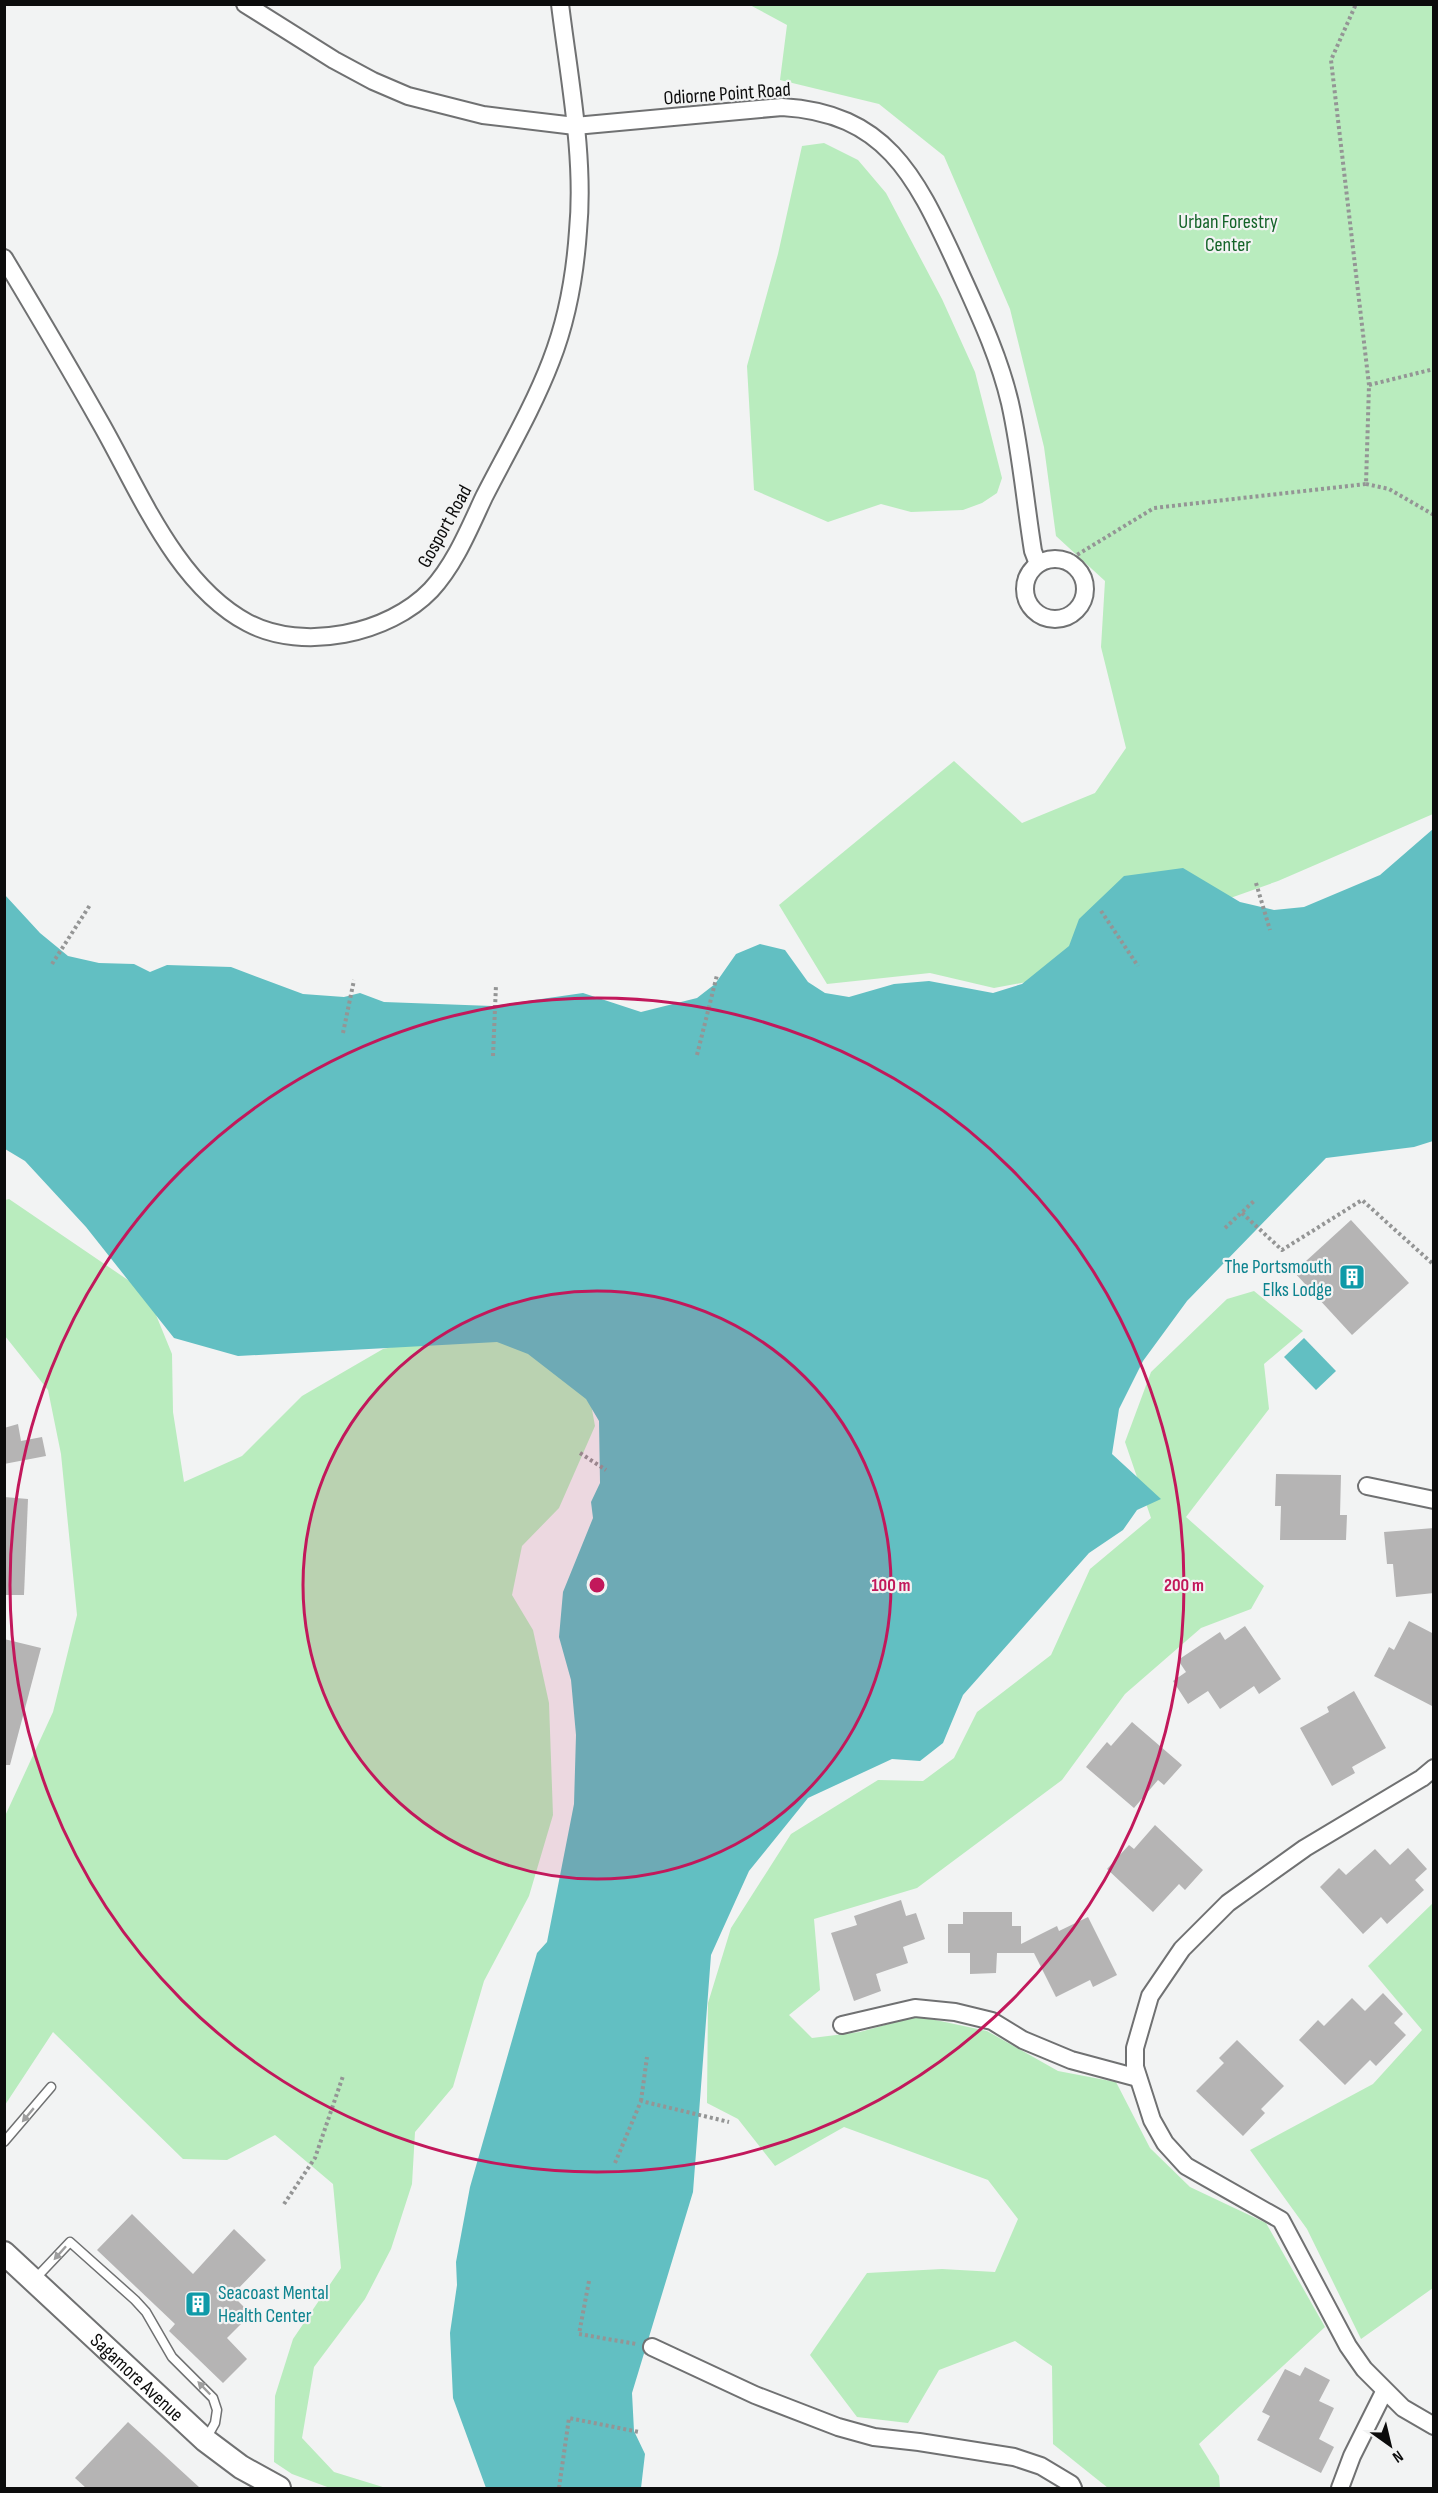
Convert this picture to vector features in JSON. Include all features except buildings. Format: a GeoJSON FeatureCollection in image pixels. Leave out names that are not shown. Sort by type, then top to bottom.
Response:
{"type":"FeatureCollection","features":[{"type":"Feature","properties":{"kind":"main road","name":"Sagamore Avenue"},"geometry":{"type":"LineString","coordinates":[[4,2253],[205,2440],[264,2486]]}},
{"type":"Feature","properties":{"kind":"street","name":"Odiorne Point Road"},"geometry":{"type":"LineString","coordinates":[[245,4],[334,60],[408,96],[483,115],[574,126],[782,107],[810,109],[836,115],[859,127],[895,155],[925,196],[996,355],[1009,401],[1022,468],[1033,551],[1038,564]]}},
{"type":"Feature","properties":{"kind":"street","name":"Gosport Road"},"geometry":{"type":"LineString","coordinates":[[4,258],[169,543],[189,573],[204,590],[249,623],[286,634],[334,636],[383,622],[417,602],[431,590],[455,556],[535,397],[551,360],[563,322],[573,277],[579,229],[574,126],[560,4]]}},
{"type":"Feature","properties":{"kind":"street"},"geometry":{"type":"LineString","coordinates":[[1057,559],[1067,561],[1082,576],[1085,596],[1074,613],[1055,620],[1037,615],[1026,599],[1026,579],[1038,564],[1057,559]]}},
{"type":"Feature","properties":{"kind":"street"},"geometry":{"type":"LineString","coordinates":[[1367,1486],[1434,1500]]}},
{"type":"Feature","properties":{"kind":"street"},"geometry":{"type":"LineString","coordinates":[[1434,1768],[1422,1778],[1305,1848],[1228,1903],[1182,1949],[1150,1996],[1135,2048],[1134,2067],[1152,2120],[1165,2143],[1186,2166],[1281,2220],[1348,2346],[1384,2392],[1403,2408],[1434,2426]]}},
{"type":"Feature","properties":{"kind":"street"},"geometry":{"type":"LineString","coordinates":[[842,2025],[915,2008],[955,2012],[992,2021],[1023,2040],[1071,2060],[1138,2078]]}},
{"type":"Feature","properties":{"kind":"street"},"geometry":{"type":"LineString","coordinates":[[652,2347],[755,2395],[838,2427],[874,2438],[919,2442],[1014,2457],[1041,2466],[1071,2484],[1073,2488]]}},
{"type":"Feature","properties":{"kind":"street"},"geometry":{"type":"LineString","coordinates":[[1340,2488],[1352,2456],[1384,2392]]}},
{"type":"Feature","properties":{"kind":"lane"},"geometry":{"type":"LineString","coordinates":[[4,2142],[51,2087]]}},
{"type":"Feature","properties":{"kind":"lane"},"geometry":{"type":"LineString","coordinates":[[34,2280],[70,2242],[135,2300],[146,2312],[172,2357],[213,2398],[217,2410],[214,2423],[205,2440]]}},
{"type":"Feature","properties":{"kind":"path"},"geometry":{"type":"LineString","coordinates":[[1356,4],[1330,60],[1369,385],[1366,484]]}},
{"type":"Feature","properties":{"kind":"path"},"geometry":{"type":"LineString","coordinates":[[1369,385],[1434,369]]}},
{"type":"Feature","properties":{"kind":"path"},"geometry":{"type":"LineString","coordinates":[[1067,561],[1154,508],[1366,484],[1389,489],[1434,515]]}},
{"type":"Feature","properties":{"kind":"path"},"geometry":{"type":"LineString","coordinates":[[1256,883],[1270,930]]}},
{"type":"Feature","properties":{"kind":"path"},"geometry":{"type":"LineString","coordinates":[[52,964],[90,905]]}},
{"type":"Feature","properties":{"kind":"path"},"geometry":{"type":"LineString","coordinates":[[1101,911],[1138,966]]}},
{"type":"Feature","properties":{"kind":"path"},"geometry":{"type":"LineString","coordinates":[[697,1054],[717,975]]}},
{"type":"Feature","properties":{"kind":"path"},"geometry":{"type":"LineString","coordinates":[[343,1033],[354,980]]}},
{"type":"Feature","properties":{"kind":"path"},"geometry":{"type":"LineString","coordinates":[[493,1056],[495,985]]}},
{"type":"Feature","properties":{"kind":"path"},"geometry":{"type":"LineString","coordinates":[[1242,1213],[1282,1250],[1362,1200],[1434,1264]]}},
{"type":"Feature","properties":{"kind":"path"},"geometry":{"type":"LineString","coordinates":[[1225,1228],[1254,1201]]}},
{"type":"Feature","properties":{"kind":"path"},"geometry":{"type":"LineString","coordinates":[[580,1453],[606,1470]]}},
{"type":"Feature","properties":{"kind":"path"},"geometry":{"type":"LineString","coordinates":[[615,2163],[641,2101],[647,2057]]}},
{"type":"Feature","properties":{"kind":"path"},"geometry":{"type":"LineString","coordinates":[[284,2204],[315,2158],[343,2076]]}},
{"type":"Feature","properties":{"kind":"path"},"geometry":{"type":"LineString","coordinates":[[641,2101],[729,2122]]}},
{"type":"Feature","properties":{"kind":"path"},"geometry":{"type":"LineString","coordinates":[[590,2282],[579,2334],[652,2347]]}},
{"type":"Feature","properties":{"kind":"path"},"geometry":{"type":"LineString","coordinates":[[559,2488],[569,2418],[639,2432]]}},
{"type":"Feature","properties":{"kind":"green space","name":"Urban Forestry Center"},"geometry":{"type":"Polygon","coordinates":[[[750,5],[1433,5],[1433,814],[1278,881],[1205,907],[1032,981],[994,988],[930,973],[827,984],[779,905],[954,761],[1022,823],[1095,793],[1126,748],[1101,647],[1105,581],[1056,536],[1044,447],[1010,309],[944,156],[879,104],[780,80],[787,25],[750,5]]]}},
{"type":"Feature","properties":{"kind":"green space"},"geometry":{"type":"Polygon","coordinates":[[[824,143],[858,160],[886,193],[942,299],[975,372],[1002,478],[997,493],[982,503],[963,510],[911,512],[881,504],[828,522],[754,490],[747,366],[778,254],[802,146],[824,143]]]}},
{"type":"Feature","properties":{"kind":"green space"},"geometry":{"type":"Polygon","coordinates":[[[9,1199],[147,1293],[172,1354],[173,1412],[184,1482],[242,1456],[302,1396],[383,1349],[482,1328],[587,1382],[595,1426],[559,1508],[522,1546],[512,1595],[533,1630],[549,1703],[553,1815],[529,1896],[484,1981],[453,2087],[415,2132],[412,2184],[391,2249],[365,2299],[314,2367],[302,2438],[334,2472],[386,2488],[330,2488],[292,2474],[274,2462],[275,2396],[293,2339],[341,2268],[333,2184],[275,2135],[227,2160],[183,2159],[53,2032],[5,2105],[5,1816],[53,1712],[77,1615],[61,1454],[48,1390],[5,1336],[5,1200],[9,1199]]]}},
{"type":"Feature","properties":{"kind":"green space"},"geometry":{"type":"Polygon","coordinates":[[[1254,1291],[1303,1331],[1264,1364],[1269,1409],[1186,1517],[1264,1586],[1251,1609],[1201,1628],[1125,1694],[1062,1780],[917,1888],[814,1919],[820,1990],[789,2015],[812,2038],[860,2032],[917,2016],[987,2031],[1058,2071],[1116,2082],[1150,2148],[1190,2187],[1266,2223],[1325,2327],[1199,2444],[1219,2476],[1220,2488],[1108,2488],[1053,2444],[1052,2366],[1015,2341],[939,2370],[908,2423],[857,2417],[810,2355],[867,2273],[942,2269],[995,2272],[1018,2219],[988,2180],[844,2127],[775,2166],[738,2119],[707,2103],[708,2003],[731,1928],[791,1834],[878,1780],[923,1781],[954,1758],[977,1712],[1051,1655],[1090,1569],[1151,1518],[1125,1442],[1151,1372],[1227,1299],[1254,1291]]]}},
{"type":"Feature","properties":{"kind":"green space"},"geometry":{"type":"Polygon","coordinates":[[[1433,1903],[1433,2288],[1361,2339],[1307,2229],[1250,2150],[1373,2084],[1422,2030],[1368,1966],[1433,1903]]]}},
{"type":"Feature","properties":{"kind":"water"},"geometry":{"type":"Polygon","coordinates":[[[1433,829],[1433,1141],[1414,1147],[1326,1158],[1187,1301],[1143,1361],[1119,1409],[1112,1454],[1161,1499],[1137,1510],[1123,1530],[1089,1553],[963,1695],[943,1743],[920,1761],[892,1759],[808,1798],[749,1871],[711,1955],[693,2192],[632,2393],[634,2431],[645,2454],[641,2488],[486,2488],[453,2398],[450,2333],[457,2285],[456,2262],[470,2187],[537,1953],[547,1942],[574,1804],[576,1735],[571,1680],[559,1637],[563,1592],[593,1518],[591,1502],[600,1483],[599,1421],[586,1399],[528,1354],[497,1342],[238,1356],[174,1338],[86,1227],[25,1161],[5,1149],[5,895],[40,933],[68,956],[99,963],[134,964],[150,972],[167,965],[231,967],[303,994],[344,997],[360,993],[384,1002],[492,1006],[583,993],[641,1012],[697,998],[715,984],[736,954],[760,944],[785,950],[808,982],[825,993],[849,997],[894,984],[929,981],[993,993],[1022,984],[1069,946],[1079,919],[1124,876],[1183,868],[1240,902],[1274,910],[1304,907],[1380,875],[1433,829]]]}},
{"type":"Feature","properties":{"kind":"water"},"geometry":{"type":"Polygon","coordinates":[[[1304,1338],[1336,1371],[1316,1390],[1284,1357],[1304,1338]]]}},
{"type":"Feature","properties":{"kind":"place","name":"The Portsmouth Elks Lodge"},"geometry":{"type":"Point","coordinates":[1352,1277]}},
{"type":"Feature","properties":{"kind":"place","name":"Seacoast Mental Health Center"},"geometry":{"type":"Point","coordinates":[198,2304]}}]}
